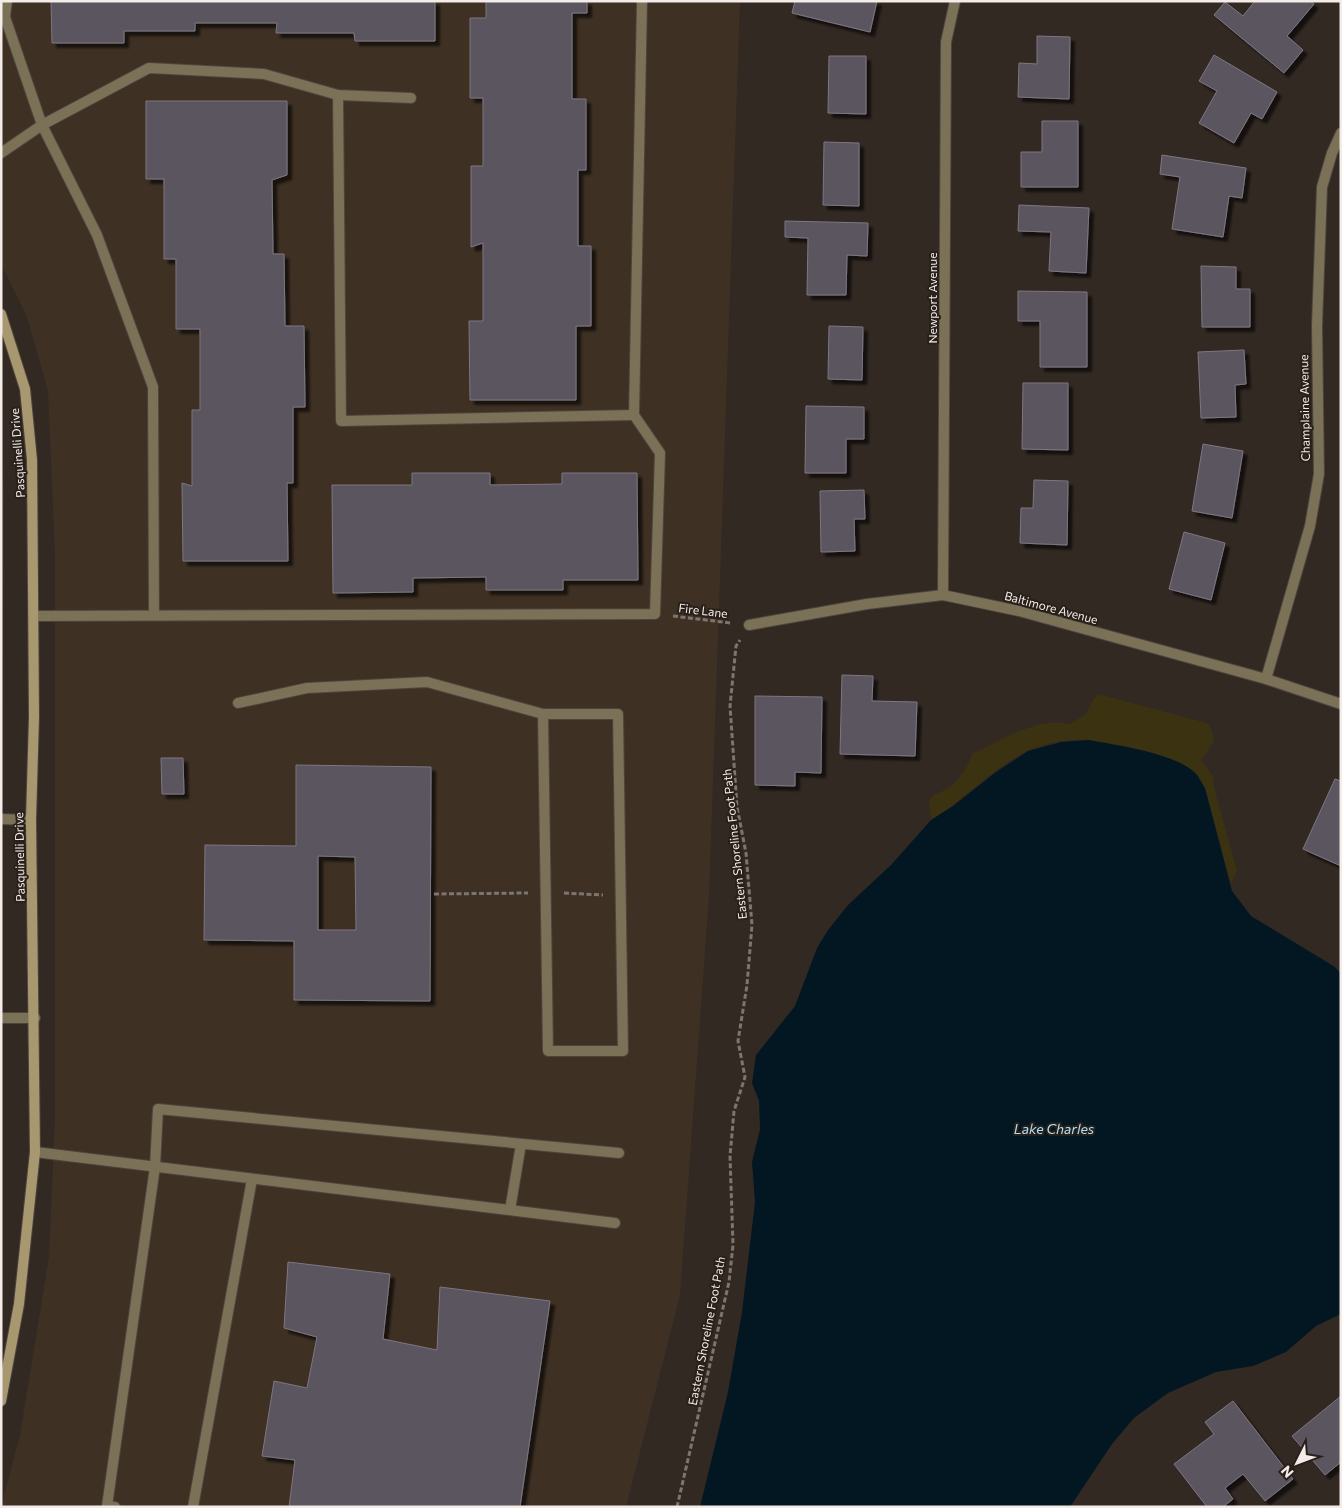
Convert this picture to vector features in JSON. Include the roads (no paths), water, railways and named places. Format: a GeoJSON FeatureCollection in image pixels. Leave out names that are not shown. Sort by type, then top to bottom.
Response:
{"type":"FeatureCollection","features":[{"type":"Feature","properties":{"kind":"street"},"geometry":{"type":"LineString","coordinates":[[7,1],[6,17],[42,125],[97,234],[153,387],[154,615]]}},
{"type":"Feature","properties":{"kind":"street"},"geometry":{"type":"LineString","coordinates":[[34,616],[655,614],[660,453],[634,415],[642,1]]}},
{"type":"Feature","properties":{"kind":"street","name":"Newport Avenue"},"geometry":{"type":"LineString","coordinates":[[943,595],[946,42],[955,1]]}},
{"type":"Feature","properties":{"kind":"street"},"geometry":{"type":"LineString","coordinates":[[1,152],[42,125],[149,68],[264,74],[338,95],[411,98]]}},
{"type":"Feature","properties":{"kind":"street"},"geometry":{"type":"LineString","coordinates":[[338,95],[341,421],[634,415]]}},
{"type":"Feature","properties":{"kind":"street","name":"Champlaine Avenue"},"geometry":{"type":"LineString","coordinates":[[1266,679],[1310,526],[1319,474],[1317,326],[1322,187],[1332,153],[1341,133]]}},
{"type":"Feature","properties":{"kind":"street","name":"Pasquinelli Drive"},"geometry":{"type":"LineString","coordinates":[[1,314],[18,362],[28,413],[33,497],[34,616],[31,820],[35,1018],[35,1152],[19,1304],[1,1401]]}},
{"type":"Feature","properties":{"kind":"street","name":"Baltimore Avenue"},"geometry":{"type":"LineString","coordinates":[[749,625],[866,604],[943,595],[1019,611],[1266,679],[1341,704]]}},
{"type":"Feature","properties":{"kind":"street"},"geometry":{"type":"LineString","coordinates":[[238,702],[307,688],[427,682],[543,714],[618,714],[623,1051],[548,1050],[543,714]]}},
{"type":"Feature","properties":{"kind":"street"},"geometry":{"type":"LineString","coordinates":[[1,819],[31,820]]}},
{"type":"Feature","properties":{"kind":"street"},"geometry":{"type":"LineString","coordinates":[[1,1018],[35,1018]]}},
{"type":"Feature","properties":{"kind":"street"},"geometry":{"type":"LineString","coordinates":[[115,1507],[107,1506],[155,1167],[158,1109],[619,1154]]}},
{"type":"Feature","properties":{"kind":"street"},"geometry":{"type":"LineString","coordinates":[[510,1210],[521,1144]]}},
{"type":"Feature","properties":{"kind":"street"},"geometry":{"type":"LineString","coordinates":[[35,1152],[615,1223]]}},
{"type":"Feature","properties":{"kind":"street"},"geometry":{"type":"LineString","coordinates":[[193,1507],[252,1179]]}},
{"type":"Feature","properties":{"kind":"water","name":"Lake Charles"},"geometry":{"type":"Polygon","coordinates":[[[1089,740],[1162,756],[1177,761],[1197,775],[1205,788],[1232,891],[1251,916],[1335,967],[1341,974],[1341,1314],[1316,1326],[1286,1352],[1253,1366],[1216,1372],[1168,1393],[1134,1418],[1112,1444],[1070,1507],[700,1507],[728,1392],[742,1312],[755,1202],[752,1162],[760,1129],[759,1101],[752,1083],[756,1055],[795,1006],[817,948],[828,930],[848,905],[891,865],[931,820],[1028,751],[1061,742],[1089,740]]]}}]}
